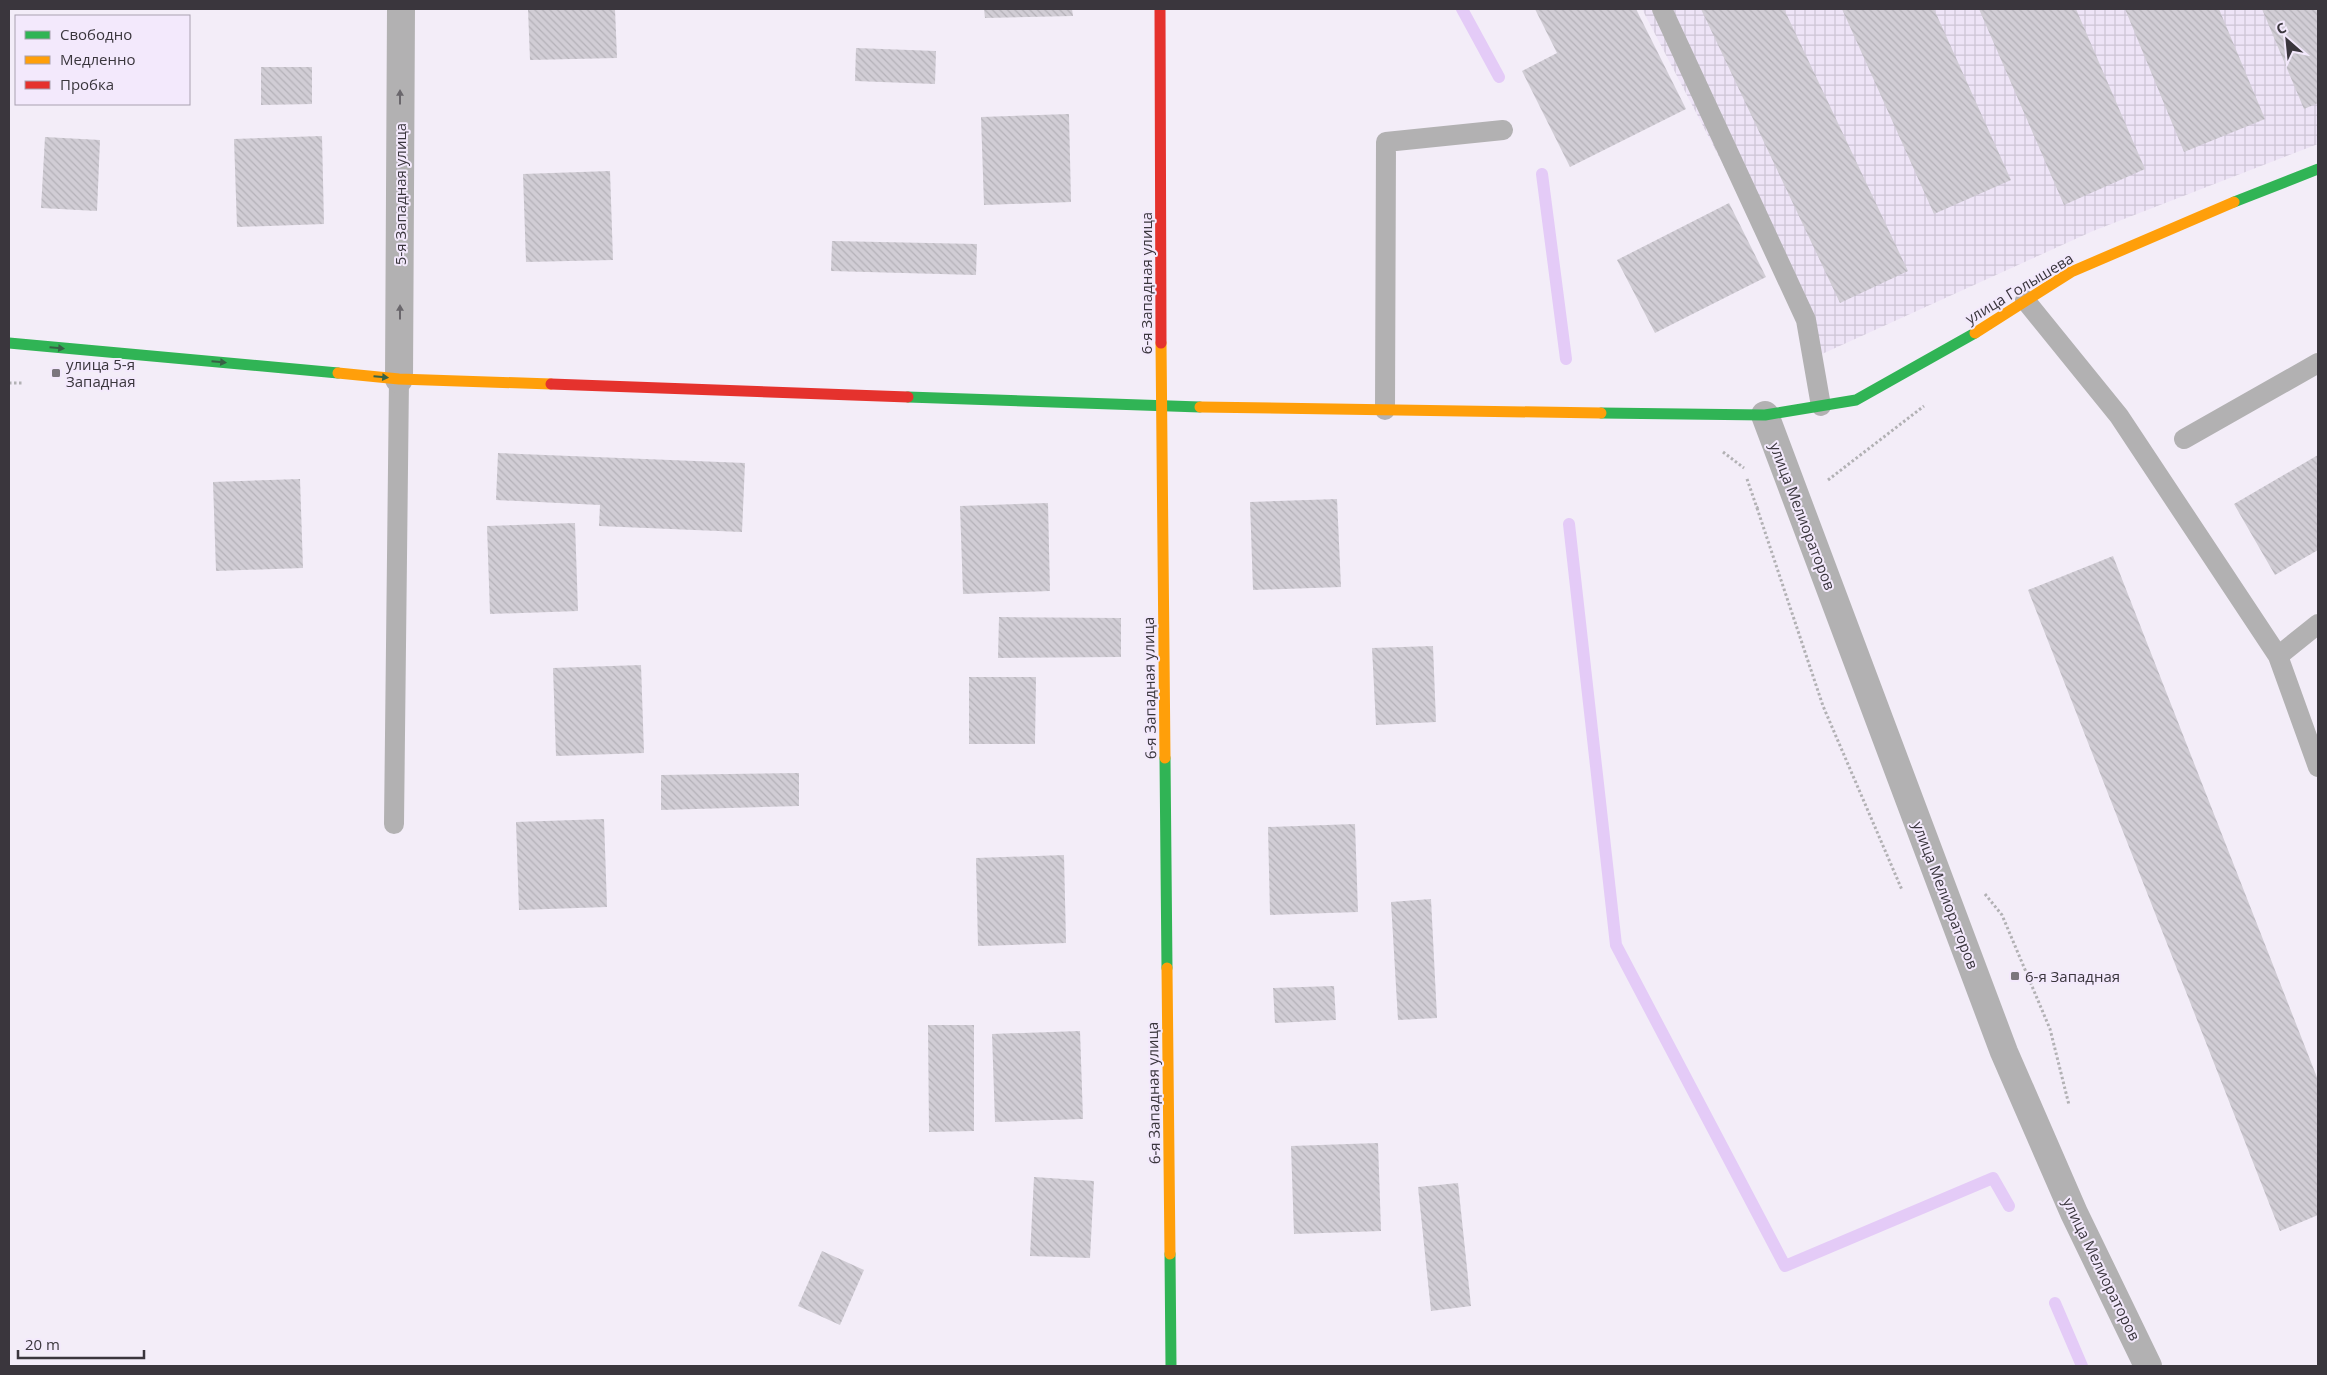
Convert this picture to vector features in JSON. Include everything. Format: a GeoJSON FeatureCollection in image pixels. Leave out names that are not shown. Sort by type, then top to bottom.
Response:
{"type":"FeatureCollection","features":[{"type":"Feature","properties":{"kind":"street","name":"5-я Западная улица"},"geometry":{"type":"LineString","coordinates":[[399,379],[401,9]]}},
{"type":"Feature","properties":{"kind":"street","name":"6-я Западная улица"},"geometry":{"type":"LineString","coordinates":[[1160,9],[1161,406],[1171,1366]]}},
{"type":"Feature","properties":{"kind":"street","name":"улица Голышева"},"geometry":{"type":"LineString","coordinates":[[9,343],[399,379],[1161,406],[1765,415],[1856,400],[1974,333],[2071,272],[2194,218],[2318,169]]}},
{"type":"Feature","properties":{"kind":"street","name":"улица Мелиораторов"},"geometry":{"type":"LineString","coordinates":[[1765,415],[2004,1052],[2074,1213],[2148,1366]]}},
{"type":"Feature","properties":{"kind":"lane"},"geometry":{"type":"LineString","coordinates":[[1662,9],[1806,320],[1821,406]]}},
{"type":"Feature","properties":{"kind":"lane"},"geometry":{"type":"LineString","coordinates":[[1385,410],[1386,142],[1503,130]]}},
{"type":"Feature","properties":{"kind":"lane"},"geometry":{"type":"LineString","coordinates":[[2025,300],[2120,416],[2278,656],[2318,767]]}},
{"type":"Feature","properties":{"kind":"lane"},"geometry":{"type":"LineString","coordinates":[[2184,439],[2318,363]]}},
{"type":"Feature","properties":{"kind":"lane"},"geometry":{"type":"LineString","coordinates":[[394,824],[399,379]]}},
{"type":"Feature","properties":{"kind":"lane"},"geometry":{"type":"LineString","coordinates":[[2278,656],[2318,624]]}},
{"type":"Feature","properties":{"kind":"shaded area"},"geometry":{"type":"Polygon","coordinates":[[[1642,9],[2318,9],[2318,144],[2093,231],[1822,354],[1642,9]]]}},
{"type":"Feature","properties":{"kind":"building"},"geometry":{"type":"Polygon","coordinates":[[[528,9],[615,9],[617,58],[530,60],[528,9]]]}},
{"type":"Feature","properties":{"kind":"building"},"geometry":{"type":"Polygon","coordinates":[[[984,9],[1072,9],[1073,16],[985,18],[984,9]]]}},
{"type":"Feature","properties":{"kind":"building"},"geometry":{"type":"Polygon","coordinates":[[[1535,9],[1636,9],[1686,109],[1570,167],[1522,71],[1557,53],[1535,9]]]}},
{"type":"Feature","properties":{"kind":"building"},"geometry":{"type":"Polygon","coordinates":[[[1701,9],[1784,9],[1908,271],[1840,303],[1701,9]]]}},
{"type":"Feature","properties":{"kind":"building"},"geometry":{"type":"Polygon","coordinates":[[[1842,9],[1934,9],[2011,180],[1934,214],[1842,9]]]}},
{"type":"Feature","properties":{"kind":"building"},"geometry":{"type":"Polygon","coordinates":[[[1979,9],[2076,9],[2145,169],[2064,205],[1979,9]]]}},
{"type":"Feature","properties":{"kind":"building"},"geometry":{"type":"Polygon","coordinates":[[[2125,9],[2219,9],[2265,119],[2184,152],[2125,9]]]}},
{"type":"Feature","properties":{"kind":"building"},"geometry":{"type":"Polygon","coordinates":[[[2262,9],[2318,9],[2318,103],[2304,109],[2262,9]]]}},
{"type":"Feature","properties":{"kind":"building"},"geometry":{"type":"Polygon","coordinates":[[[856,48],[936,51],[935,84],[855,81],[856,48]]]}},
{"type":"Feature","properties":{"kind":"building"},"geometry":{"type":"Polygon","coordinates":[[[261,67],[312,67],[312,104],[261,105],[261,67]]]}},
{"type":"Feature","properties":{"kind":"building"},"geometry":{"type":"Polygon","coordinates":[[[1069,114],[1071,202],[984,205],[981,117],[1069,114]]]}},
{"type":"Feature","properties":{"kind":"building"},"geometry":{"type":"Polygon","coordinates":[[[322,136],[324,224],[237,227],[234,139],[322,136]]]}},
{"type":"Feature","properties":{"kind":"building"},"geometry":{"type":"Polygon","coordinates":[[[45,137],[100,140],[97,211],[41,208],[45,137]]]}},
{"type":"Feature","properties":{"kind":"building"},"geometry":{"type":"Polygon","coordinates":[[[610,171],[613,260],[526,262],[523,174],[610,171]]]}},
{"type":"Feature","properties":{"kind":"building"},"geometry":{"type":"Polygon","coordinates":[[[1729,203],[1766,277],[1655,333],[1617,260],[1729,203]]]}},
{"type":"Feature","properties":{"kind":"building"},"geometry":{"type":"Polygon","coordinates":[[[832,241],[977,244],[976,275],[831,271],[832,241]]]}},
{"type":"Feature","properties":{"kind":"building"},"geometry":{"type":"Polygon","coordinates":[[[498,453],[745,463],[742,532],[599,526],[600,505],[496,500],[498,453]]]}},
{"type":"Feature","properties":{"kind":"building"},"geometry":{"type":"Polygon","coordinates":[[[2318,455],[2318,550],[2275,575],[2234,504],[2318,455]]]}},
{"type":"Feature","properties":{"kind":"building"},"geometry":{"type":"Polygon","coordinates":[[[300,479],[303,568],[216,571],[213,482],[300,479]]]}},
{"type":"Feature","properties":{"kind":"building"},"geometry":{"type":"Polygon","coordinates":[[[1337,499],[1341,587],[1253,590],[1250,502],[1337,499]]]}},
{"type":"Feature","properties":{"kind":"building"},"geometry":{"type":"Polygon","coordinates":[[[1048,503],[1050,591],[963,594],[960,506],[1048,503]]]}},
{"type":"Feature","properties":{"kind":"building"},"geometry":{"type":"Polygon","coordinates":[[[575,523],[578,611],[490,614],[487,526],[575,523]]]}},
{"type":"Feature","properties":{"kind":"building"},"geometry":{"type":"Polygon","coordinates":[[[2113,556],[2318,1080],[2318,1215],[2280,1231],[2028,590],[2113,556]]]}},
{"type":"Feature","properties":{"kind":"building"},"geometry":{"type":"Polygon","coordinates":[[[999,617],[1121,618],[1121,657],[998,658],[999,617]]]}},
{"type":"Feature","properties":{"kind":"building"},"geometry":{"type":"Polygon","coordinates":[[[1433,646],[1436,722],[1376,725],[1372,648],[1433,646]]]}},
{"type":"Feature","properties":{"kind":"building"},"geometry":{"type":"Polygon","coordinates":[[[641,665],[644,753],[556,756],[553,668],[641,665]]]}},
{"type":"Feature","properties":{"kind":"building"},"geometry":{"type":"Polygon","coordinates":[[[969,677],[1036,677],[1035,744],[969,744],[969,677]]]}},
{"type":"Feature","properties":{"kind":"building"},"geometry":{"type":"Polygon","coordinates":[[[799,773],[799,806],[661,810],[661,775],[799,773]]]}},
{"type":"Feature","properties":{"kind":"building"},"geometry":{"type":"Polygon","coordinates":[[[604,819],[607,907],[519,910],[516,822],[604,819]]]}},
{"type":"Feature","properties":{"kind":"building"},"geometry":{"type":"Polygon","coordinates":[[[1355,824],[1358,912],[1270,915],[1268,827],[1355,824]]]}},
{"type":"Feature","properties":{"kind":"building"},"geometry":{"type":"Polygon","coordinates":[[[1064,855],[1066,943],[978,946],[976,858],[1064,855]]]}},
{"type":"Feature","properties":{"kind":"building"},"geometry":{"type":"Polygon","coordinates":[[[1431,899],[1437,1018],[1398,1020],[1391,902],[1431,899]]]}},
{"type":"Feature","properties":{"kind":"building"},"geometry":{"type":"Polygon","coordinates":[[[1334,986],[1336,1020],[1275,1023],[1273,988],[1334,986]]]}},
{"type":"Feature","properties":{"kind":"building"},"geometry":{"type":"Polygon","coordinates":[[[928,1025],[974,1025],[974,1131],[929,1132],[928,1025]]]}},
{"type":"Feature","properties":{"kind":"building"},"geometry":{"type":"Polygon","coordinates":[[[1080,1031],[1083,1119],[995,1122],[992,1034],[1080,1031]]]}},
{"type":"Feature","properties":{"kind":"building"},"geometry":{"type":"Polygon","coordinates":[[[1378,1143],[1381,1231],[1294,1234],[1291,1146],[1378,1143]]]}},
{"type":"Feature","properties":{"kind":"building"},"geometry":{"type":"Polygon","coordinates":[[[1034,1177],[1094,1181],[1090,1258],[1030,1256],[1034,1177]]]}},
{"type":"Feature","properties":{"kind":"building"},"geometry":{"type":"Polygon","coordinates":[[[1458,1183],[1471,1306],[1431,1311],[1418,1187],[1458,1183]]]}},
{"type":"Feature","properties":{"kind":"building"},"geometry":{"type":"Polygon","coordinates":[[[822,1251],[864,1270],[840,1325],[798,1306],[822,1251]]]}},
{"type":"Feature","properties":{"kind":"waterway"},"geometry":{"type":"LineString","coordinates":[[1462,9],[1499,77]]}},
{"type":"Feature","properties":{"kind":"waterway"},"geometry":{"type":"LineString","coordinates":[[1542,174],[1566,359]]}},
{"type":"Feature","properties":{"kind":"waterway"},"geometry":{"type":"LineString","coordinates":[[1569,524],[1616,945],[1785,1266],[1993,1178],[2009,1206]]}},
{"type":"Feature","properties":{"kind":"waterway"},"geometry":{"type":"LineString","coordinates":[[2055,1303],[2082,1366]]}},
{"type":"Feature","properties":{"kind":"traffic: fast"},"geometry":{"type":"LineString","coordinates":[[2234,202],[2318,169]]}},
{"type":"Feature","properties":{"kind":"traffic: fast"},"geometry":{"type":"LineString","coordinates":[[1601,413],[1765,415],[1856,400],[1975,333]]}},
{"type":"Feature","properties":{"kind":"traffic: fast"},"geometry":{"type":"LineString","coordinates":[[9,343],[338,373]]}},
{"type":"Feature","properties":{"kind":"traffic: fast"},"geometry":{"type":"LineString","coordinates":[[908,397],[1200,407]]}},
{"type":"Feature","properties":{"kind":"traffic: fast"},"geometry":{"type":"LineString","coordinates":[[1165,758],[1167,968]]}},
{"type":"Feature","properties":{"kind":"traffic: fast"},"geometry":{"type":"LineString","coordinates":[[1170,1254],[1171,1366]]}},
{"type":"Feature","properties":{"kind":"traffic: slow"},"geometry":{"type":"LineString","coordinates":[[1975,333],[2071,272],[2234,202]]}},
{"type":"Feature","properties":{"kind":"traffic: slow"},"geometry":{"type":"LineString","coordinates":[[1161,343],[1165,758]]}},
{"type":"Feature","properties":{"kind":"traffic: slow"},"geometry":{"type":"LineString","coordinates":[[338,373],[399,379],[551,384]]}},
{"type":"Feature","properties":{"kind":"traffic: slow"},"geometry":{"type":"LineString","coordinates":[[1200,407],[1601,413]]}},
{"type":"Feature","properties":{"kind":"traffic: slow"},"geometry":{"type":"LineString","coordinates":[[1167,968],[1170,1254]]}},
{"type":"Feature","properties":{"kind":"traffic: jam"},"geometry":{"type":"LineString","coordinates":[[1160,9],[1161,343]]}},
{"type":"Feature","properties":{"kind":"traffic: jam"},"geometry":{"type":"LineString","coordinates":[[551,384],[908,397]]}},
{"type":"Feature","properties":{"kind":"place","name":"улица 5-я Западная"},"geometry":{"type":"Point","coordinates":[56,373]}},
{"type":"Feature","properties":{"kind":"place","name":"6-я Западная"},"geometry":{"type":"Point","coordinates":[2015,976]}}]}
